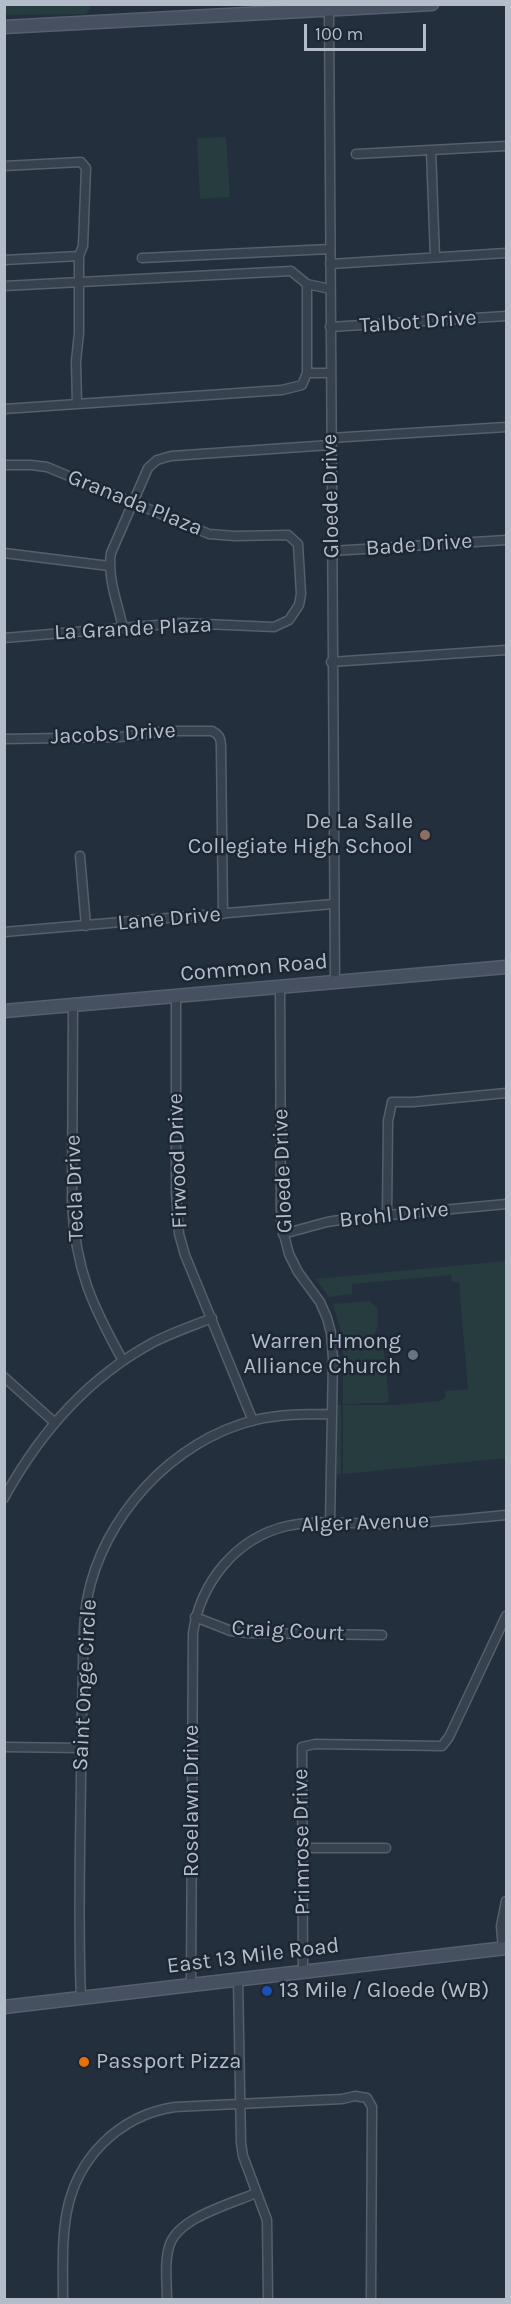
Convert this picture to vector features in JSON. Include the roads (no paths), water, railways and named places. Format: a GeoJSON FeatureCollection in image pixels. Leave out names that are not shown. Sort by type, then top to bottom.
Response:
{"type":"FeatureCollection","features":[{"type":"Feature","properties":{"kind":"main road"},"geometry":{"type":"LineString","coordinates":[[4,27],[432,4]]}},
{"type":"Feature","properties":{"kind":"main road","name":"Common Road"},"geometry":{"type":"LineString","coordinates":[[4,1011],[507,967]]}},
{"type":"Feature","properties":{"kind":"main road","name":"East 13 Mile Road"},"geometry":{"type":"LineString","coordinates":[[4,2007],[505,1948]]}},
{"type":"Feature","properties":{"kind":"street","name":"Gloede Drive"},"geometry":{"type":"LineString","coordinates":[[329,10],[335,982]]}},
{"type":"Feature","properties":{"kind":"street"},"geometry":{"type":"LineString","coordinates":[[356,154],[507,146]]}},
{"type":"Feature","properties":{"kind":"street"},"geometry":{"type":"LineString","coordinates":[[431,150],[435,257]]}},
{"type":"Feature","properties":{"kind":"street"},"geometry":{"type":"LineString","coordinates":[[4,166],[81,162],[86,165],[83,246],[79,256],[79,333],[76,361],[78,405]]}},
{"type":"Feature","properties":{"kind":"street"},"geometry":{"type":"LineString","coordinates":[[142,258],[330,249]]}},
{"type":"Feature","properties":{"kind":"street"},"geometry":{"type":"LineString","coordinates":[[330,264],[507,253]]}},
{"type":"Feature","properties":{"kind":"street"},"geometry":{"type":"LineString","coordinates":[[4,260],[79,256]]}},
{"type":"Feature","properties":{"kind":"street"},"geometry":{"type":"LineString","coordinates":[[4,286],[285,271],[298,275],[307,284],[330,289]]}},
{"type":"Feature","properties":{"kind":"street"},"geometry":{"type":"LineString","coordinates":[[4,409],[282,390],[302,386],[307,373],[307,284]]}},
{"type":"Feature","properties":{"kind":"street","name":"Talbot Drive"},"geometry":{"type":"LineString","coordinates":[[330,327],[507,316]]}},
{"type":"Feature","properties":{"kind":"street"},"geometry":{"type":"LineString","coordinates":[[307,373],[330,373]]}},
{"type":"Feature","properties":{"kind":"street"},"geometry":{"type":"LineString","coordinates":[[123,628],[109,566],[115,543],[148,468],[157,460],[171,456],[230,450],[507,427]]}},
{"type":"Feature","properties":{"kind":"street","name":"Granada Plaza"},"geometry":{"type":"LineString","coordinates":[[4,465],[47,467],[209,534],[235,537],[288,535],[298,544],[300,580]]}},
{"type":"Feature","properties":{"kind":"street","name":"Bade Drive"},"geometry":{"type":"LineString","coordinates":[[332,551],[507,540]]}},
{"type":"Feature","properties":{"kind":"street"},"geometry":{"type":"LineString","coordinates":[[4,554],[109,566]]}},
{"type":"Feature","properties":{"kind":"street","name":"La Grande Plaza"},"geometry":{"type":"LineString","coordinates":[[4,638],[202,622],[274,627],[289,620],[295,614],[299,605],[300,580]]}},
{"type":"Feature","properties":{"kind":"street"},"geometry":{"type":"LineString","coordinates":[[332,662],[507,650]]}},
{"type":"Feature","properties":{"kind":"street","name":"Jacobs Drive"},"geometry":{"type":"LineString","coordinates":[[4,739],[120,737],[183,731],[212,731],[219,736],[223,914]]}},
{"type":"Feature","properties":{"kind":"street"},"geometry":{"type":"LineString","coordinates":[[80,856],[86,926]]}},
{"type":"Feature","properties":{"kind":"street","name":"Lane Drive"},"geometry":{"type":"LineString","coordinates":[[4,932],[333,904]]}},
{"type":"Feature","properties":{"kind":"street","name":"Gloede Drive"},"geometry":{"type":"LineString","coordinates":[[280,987],[280,1210],[289,1254],[298,1272],[320,1302],[329,1326],[333,1359],[330,1524]]}},
{"type":"Feature","properties":{"kind":"street","name":"Firwood Drive"},"geometry":{"type":"LineString","coordinates":[[176,996],[177,1218],[185,1255],[253,1421]]}},
{"type":"Feature","properties":{"kind":"street","name":"Tecla Drive"},"geometry":{"type":"LineString","coordinates":[[73,1005],[72,1205],[74,1232],[88,1292],[99,1319],[123,1361]]}},
{"type":"Feature","properties":{"kind":"street"},"geometry":{"type":"LineString","coordinates":[[387,1215],[388,1121],[392,1102],[507,1093]]}},
{"type":"Feature","properties":{"kind":"street","name":"Brohl Drive"},"geometry":{"type":"LineString","coordinates":[[284,1234],[327,1222],[507,1204]]}},
{"type":"Feature","properties":{"kind":"street"},"geometry":{"type":"LineString","coordinates":[[4,1498],[29,1456],[54,1422],[82,1395],[123,1361],[175,1332],[212,1318]]}},
{"type":"Feature","properties":{"kind":"street"},"geometry":{"type":"LineString","coordinates":[[4,1377],[54,1422]]}},
{"type":"Feature","properties":{"kind":"street","name":"Saint Onge Circle"},"geometry":{"type":"LineString","coordinates":[[81,1998],[81,1748],[87,1601],[96,1568],[108,1540],[126,1510],[152,1481],[173,1462],[205,1441],[253,1421],[287,1415],[332,1414]]}},
{"type":"Feature","properties":{"kind":"street","name":"Alger Avenue"},"geometry":{"type":"LineString","coordinates":[[195,1617],[210,1582],[219,1569],[257,1537],[286,1526],[401,1524],[507,1515]]}},
{"type":"Feature","properties":{"kind":"street","name":"Primrose Drive"},"geometry":{"type":"LineString","coordinates":[[303,1971],[302,1747],[315,1744],[441,1746],[449,1737],[507,1616]]}},
{"type":"Feature","properties":{"kind":"street","name":"Craig Court"},"geometry":{"type":"LineString","coordinates":[[195,1617],[231,1631],[248,1633],[382,1635]]}},
{"type":"Feature","properties":{"kind":"street","name":"Roselawn Drive"},"geometry":{"type":"LineString","coordinates":[[191,1985],[193,1634],[195,1617]]}},
{"type":"Feature","properties":{"kind":"street"},"geometry":{"type":"LineString","coordinates":[[4,1748],[81,1748]]}},
{"type":"Feature","properties":{"kind":"street"},"geometry":{"type":"LineString","coordinates":[[303,1848],[386,1848]]}},
{"type":"Feature","properties":{"kind":"street"},"geometry":{"type":"LineString","coordinates":[[505,1948],[501,1926],[507,1901]]}},
{"type":"Feature","properties":{"kind":"street"},"geometry":{"type":"LineString","coordinates":[[238,1979],[243,2156],[267,2220],[268,2300]]}},
{"type":"Feature","properties":{"kind":"street"},"geometry":{"type":"LineString","coordinates":[[63,2300],[65,2219],[71,2192],[77,2177],[92,2154],[125,2124],[150,2113],[175,2107],[342,2099],[355,2096],[367,2098],[370,2101],[373,2117],[371,2300]]}},
{"type":"Feature","properties":{"kind":"street"},"geometry":{"type":"LineString","coordinates":[[166,2300],[168,2252],[170,2243],[180,2228],[192,2220],[256,2193]]}},
{"type":"Feature","properties":{"kind":"place","name":"De La Salle Collegiate High School"},"geometry":{"type":"Point","coordinates":[425,835]}},
{"type":"Feature","properties":{"kind":"place","name":"Warren Hmong Alliance Church"},"geometry":{"type":"Point","coordinates":[413,1355]}},
{"type":"Feature","properties":{"kind":"place","name":"13 Mile / Gloede (WB)"},"geometry":{"type":"Point","coordinates":[267,1991]}},
{"type":"Feature","properties":{"kind":"place","name":"Passport Pizza"},"geometry":{"type":"Point","coordinates":[84,2062]}}]}
